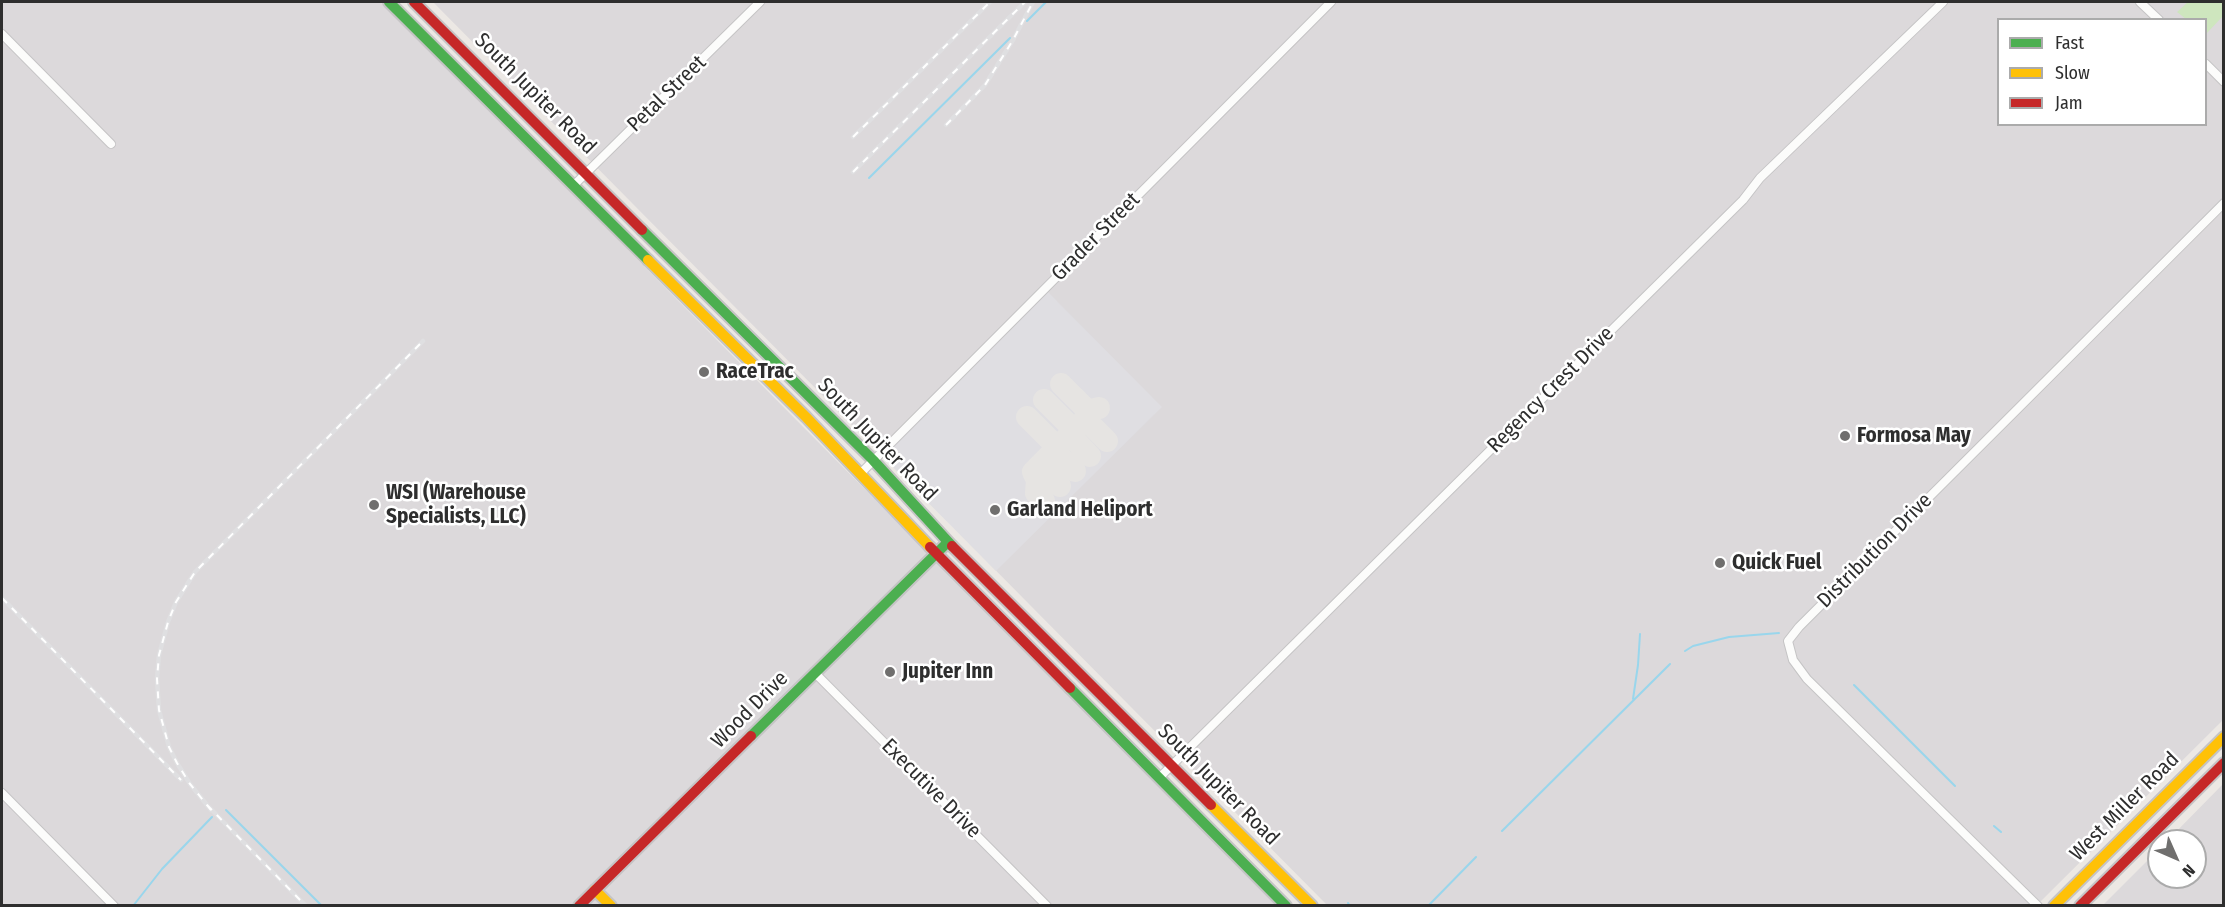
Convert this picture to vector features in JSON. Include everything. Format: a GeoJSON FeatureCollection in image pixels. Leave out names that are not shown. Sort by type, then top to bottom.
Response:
{"type":"FeatureCollection","features":[{"type":"Feature","properties":{"kind":"main road","name":"South Jupiter Road"},"geometry":{"type":"LineString","coordinates":[[389,2],[861,473],[937,554],[1286,906]]}},
{"type":"Feature","properties":{"kind":"main road","name":"South Jupiter Road"},"geometry":{"type":"LineString","coordinates":[[414,2],[873,460],[948,542],[1312,906]]}},
{"type":"Feature","properties":{"kind":"main road"},"geometry":{"type":"LineString","coordinates":[[418,30],[431,18]]}},
{"type":"Feature","properties":{"kind":"main road"},"geometry":{"type":"LineString","coordinates":[[486,99],[499,85]]}},
{"type":"Feature","properties":{"kind":"main road","name":"Wood Drive"},"geometry":{"type":"LineString","coordinates":[[579,906],[948,542]]}},
{"type":"Feature","properties":{"kind":"main road","name":"West Miller Road"},"geometry":{"type":"LineString","coordinates":[[2054,906],[2223,737]]}},
{"type":"Feature","properties":{"kind":"main road","name":"West Miller Road"},"geometry":{"type":"LineString","coordinates":[[2080,906],[2223,763]]}},
{"type":"Feature","properties":{"kind":"main road"},"geometry":{"type":"LineString","coordinates":[[595,890],[611,906]]}},
{"type":"Feature","properties":{"kind":"street","name":"Petal Street"},"geometry":{"type":"LineString","coordinates":[[573,186],[760,2]]}},
{"type":"Feature","properties":{"kind":"street","name":"Grader Street"},"geometry":{"type":"LineString","coordinates":[[861,473],[1331,2]]}},
{"type":"Feature","properties":{"kind":"street","name":"Regency Crest Drive"},"geometry":{"type":"LineString","coordinates":[[1159,778],[1743,200],[1760,178],[1943,2]]}},
{"type":"Feature","properties":{"kind":"street"},"geometry":{"type":"LineString","coordinates":[[2140,2],[2157,18]]}},
{"type":"Feature","properties":{"kind":"street"},"geometry":{"type":"LineString","coordinates":[[2,34],[111,144]]}},
{"type":"Feature","properties":{"kind":"street"},"geometry":{"type":"LineString","coordinates":[[2207,66],[2223,82]]}},
{"type":"Feature","properties":{"kind":"street","name":"Distribution Drive"},"geometry":{"type":"LineString","coordinates":[[2038,906],[1808,680],[1793,660],[1788,641],[1799,627],[2223,203]]}},
{"type":"Feature","properties":{"kind":"street","name":"Executive Drive"},"geometry":{"type":"LineString","coordinates":[[815,673],[1047,906]]}},
{"type":"Feature","properties":{"kind":"street"},"geometry":{"type":"LineString","coordinates":[[2,794],[114,906]]}},
{"type":"Feature","properties":{"kind":"shaded area"},"geometry":{"type":"Polygon","coordinates":[[[2,2],[382,2],[1278,906],[2,906],[2,2]]]}},
{"type":"Feature","properties":{"kind":"shaded area"},"geometry":{"type":"Polygon","coordinates":[[[433,2],[2223,2],[2223,720],[2037,905],[1327,905],[433,2]]]}},
{"type":"Feature","properties":{"kind":"shaded area"},"geometry":{"type":"Polygon","coordinates":[[[1047,291],[1162,407],[996,571],[883,457],[1047,291]]]}},
{"type":"Feature","properties":{"kind":"shaded area"},"geometry":{"type":"Polygon","coordinates":[[[2223,784],[2223,905],[2103,905],[2147,861],[2147,889],[2207,889],[2207,829],[2179,829],[2223,784]]]}},
{"type":"Feature","properties":{"kind":"green space"},"geometry":{"type":"Polygon","coordinates":[[[2188,2],[2223,2],[2223,16],[2207,33],[2207,18],[2185,18],[2177,12],[2188,2]]]}},
{"type":"Feature","properties":{"kind":"waterway"},"geometry":{"type":"LineString","coordinates":[[1027,21],[1046,2]]}},
{"type":"Feature","properties":{"kind":"waterway"},"geometry":{"type":"LineString","coordinates":[[869,178],[1010,38]]}},
{"type":"Feature","properties":{"kind":"waterway"},"geometry":{"type":"LineString","coordinates":[[1685,651],[1693,646],[1729,637],[1779,633]]}},
{"type":"Feature","properties":{"kind":"waterway"},"geometry":{"type":"LineString","coordinates":[[1633,699],[1640,634]]}},
{"type":"Feature","properties":{"kind":"waterway"},"geometry":{"type":"LineString","coordinates":[[1502,831],[1670,664]]}},
{"type":"Feature","properties":{"kind":"waterway"},"geometry":{"type":"LineString","coordinates":[[1854,685],[1955,786]]}},
{"type":"Feature","properties":{"kind":"waterway"},"geometry":{"type":"LineString","coordinates":[[226,810],[322,906]]}},
{"type":"Feature","properties":{"kind":"waterway"},"geometry":{"type":"LineString","coordinates":[[133,906],[162,869],[212,817]]}},
{"type":"Feature","properties":{"kind":"waterway"},"geometry":{"type":"LineString","coordinates":[[1994,826],[2001,832]]}},
{"type":"Feature","properties":{"kind":"waterway"},"geometry":{"type":"LineString","coordinates":[[1428,906],[1476,857]]}},
{"type":"Feature","properties":{"kind":"taxiway"},"geometry":{"type":"LineString","coordinates":[[1061,384],[1088,411],[1092,412]]}},
{"type":"Feature","properties":{"kind":"taxiway"},"geometry":{"type":"LineString","coordinates":[[1044,400],[1071,427],[1076,429]]}},
{"type":"Feature","properties":{"kind":"taxiway"},"geometry":{"type":"LineString","coordinates":[[1044,501],[1036,493],[1037,480],[1033,472],[1095,409],[1099,408]]}},
{"type":"Feature","properties":{"kind":"taxiway"},"geometry":{"type":"LineString","coordinates":[[1027,417],[1054,444],[1060,445]]}},
{"type":"Feature","properties":{"kind":"taxiway"},"geometry":{"type":"LineString","coordinates":[[1087,417],[1087,421],[1107,441]]}},
{"type":"Feature","properties":{"kind":"taxiway"},"geometry":{"type":"LineString","coordinates":[[1071,433],[1090,456]]}},
{"type":"Feature","properties":{"kind":"taxiway"},"geometry":{"type":"LineString","coordinates":[[1056,448],[1056,453],[1075,471]]}},
{"type":"Feature","properties":{"kind":"taxiway"},"geometry":{"type":"LineString","coordinates":[[1041,464],[1042,468],[1060,486]]}},
{"type":"Feature","properties":{"kind":"railway"},"geometry":{"type":"LineString","coordinates":[[853,137],[990,2]]}},
{"type":"Feature","properties":{"kind":"railway"},"geometry":{"type":"LineString","coordinates":[[853,172],[1025,2]]}},
{"type":"Feature","properties":{"kind":"railway"},"geometry":{"type":"LineString","coordinates":[[946,125],[985,85],[1033,2]]}},
{"type":"Feature","properties":{"kind":"railway"},"geometry":{"type":"LineString","coordinates":[[211,810],[177,763],[169,747],[159,710],[157,679],[159,655],[176,602],[195,572],[423,341]]}},
{"type":"Feature","properties":{"kind":"railway"},"geometry":{"type":"LineString","coordinates":[[2,598],[181,780]]}},
{"type":"Feature","properties":{"kind":"railway"},"geometry":{"type":"LineString","coordinates":[[207,805],[306,906]]}},
{"type":"Feature","properties":{"kind":"traffic: fast"},"geometry":{"type":"LineString","coordinates":[[389,2],[648,260]]}},
{"type":"Feature","properties":{"kind":"traffic: fast"},"geometry":{"type":"LineString","coordinates":[[642,230],[873,460],[952,546]]}},
{"type":"Feature","properties":{"kind":"traffic: fast"},"geometry":{"type":"LineString","coordinates":[[751,736],[948,542]]}},
{"type":"Feature","properties":{"kind":"traffic: fast"},"geometry":{"type":"LineString","coordinates":[[1070,688],[1286,906]]}},
{"type":"Feature","properties":{"kind":"traffic: slow"},"geometry":{"type":"LineString","coordinates":[[648,260],[806,417],[930,547]]}},
{"type":"Feature","properties":{"kind":"traffic: slow"},"geometry":{"type":"LineString","coordinates":[[2054,906],[2224,737]]}},
{"type":"Feature","properties":{"kind":"traffic: slow"},"geometry":{"type":"LineString","coordinates":[[1211,805],[1312,906]]}},
{"type":"Feature","properties":{"kind":"traffic: slow"},"geometry":{"type":"LineString","coordinates":[[595,890],[611,906]]}},
{"type":"Feature","properties":{"kind":"traffic: jam"},"geometry":{"type":"LineString","coordinates":[[414,2],[642,230]]}},
{"type":"Feature","properties":{"kind":"traffic: jam"},"geometry":{"type":"LineString","coordinates":[[952,546],[1211,805]]}},
{"type":"Feature","properties":{"kind":"traffic: jam"},"geometry":{"type":"LineString","coordinates":[[930,547],[1070,688]]}},
{"type":"Feature","properties":{"kind":"traffic: jam"},"geometry":{"type":"LineString","coordinates":[[579,906],[751,736]]}},
{"type":"Feature","properties":{"kind":"traffic: jam"},"geometry":{"type":"LineString","coordinates":[[2080,906],[2224,763]]}},
{"type":"Feature","properties":{"kind":"place","name":"RaceTrac"},"geometry":{"type":"Point","coordinates":[704,372]}},
{"type":"Feature","properties":{"kind":"place","name":"Formosa May"},"geometry":{"type":"Point","coordinates":[1845,436]}},
{"type":"Feature","properties":{"kind":"place","name":"WSI (Warehouse Specialists, LLC)"},"geometry":{"type":"Point","coordinates":[374,505]}},
{"type":"Feature","properties":{"kind":"place","name":"Garland Heliport"},"geometry":{"type":"Point","coordinates":[995,510]}},
{"type":"Feature","properties":{"kind":"place","name":"Quick Fuel"},"geometry":{"type":"Point","coordinates":[1720,563]}},
{"type":"Feature","properties":{"kind":"place","name":"Jupiter Inn"},"geometry":{"type":"Point","coordinates":[890,672]}}]}
